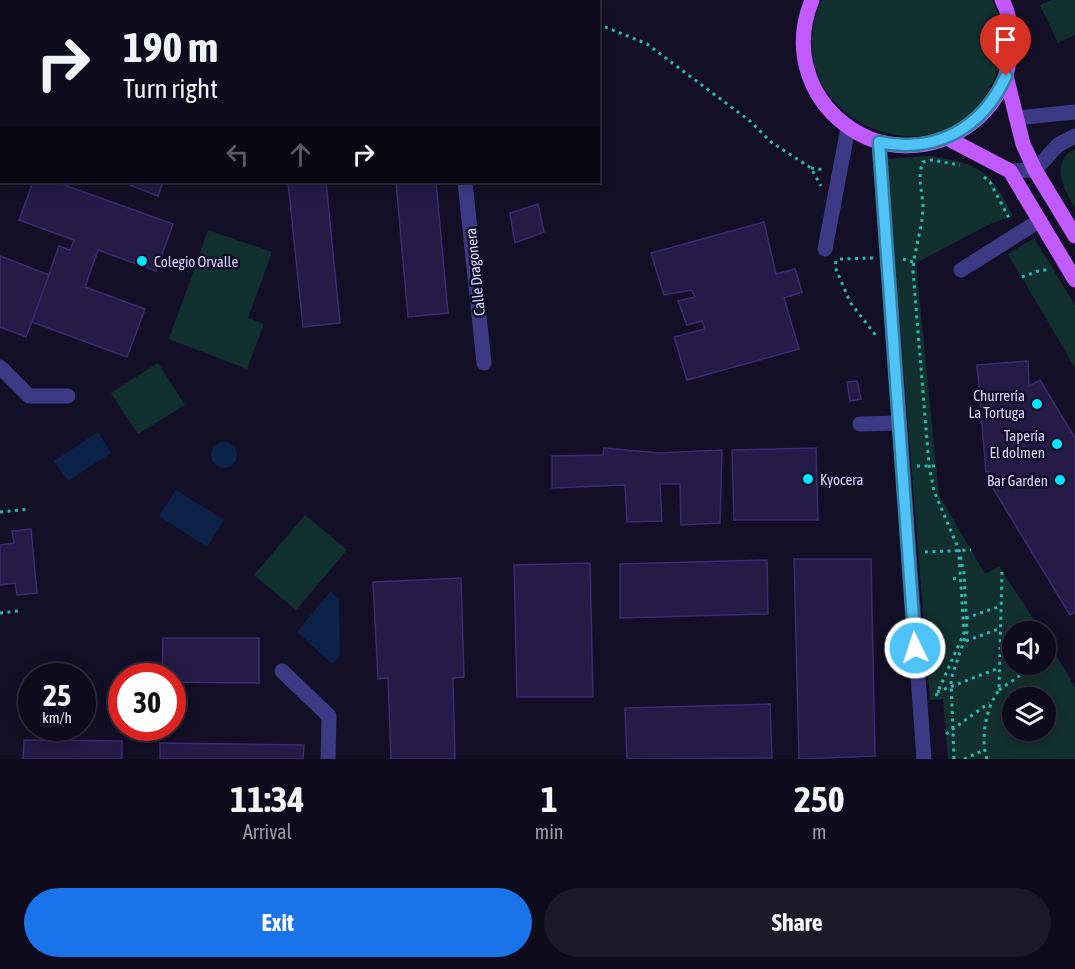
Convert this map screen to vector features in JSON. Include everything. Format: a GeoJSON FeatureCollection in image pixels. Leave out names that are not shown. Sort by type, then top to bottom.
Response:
{"type":"FeatureCollection","features":[{"type":"Feature","properties":{"kind":"main road"},"geometry":{"type":"LineString","coordinates":[[806,4],[803,45],[809,77],[818,97],[848,128],[879,142],[906,146],[947,138],[977,120],[994,100],[1006,76],[1011,52],[1010,28],[1002,0]]}},
{"type":"Feature","properties":{"kind":"main road"},"geometry":{"type":"LineString","coordinates":[[1006,76],[1016,118],[1035,170],[1075,236]]}},
{"type":"Feature","properties":{"kind":"main road"},"geometry":{"type":"LineString","coordinates":[[947,138],[1010,171],[1075,280]]}},
{"type":"Feature","properties":{"kind":"street"},"geometry":{"type":"LineString","coordinates":[[1016,118],[1075,112]]}},
{"type":"Feature","properties":{"kind":"street"},"geometry":{"type":"LineString","coordinates":[[825,249],[848,128]]}},
{"type":"Feature","properties":{"kind":"street"},"geometry":{"type":"LineString","coordinates":[[1010,171],[1035,170],[1058,145],[1075,135]]}},
{"type":"Feature","properties":{"kind":"street"},"geometry":{"type":"LineString","coordinates":[[879,142],[924,759]]}},
{"type":"Feature","properties":{"kind":"street","name":"Calle Dragonera"},"geometry":{"type":"LineString","coordinates":[[465,183],[484,363]]}},
{"type":"Feature","properties":{"kind":"street"},"geometry":{"type":"LineString","coordinates":[[961,270],[1039,221]]}},
{"type":"Feature","properties":{"kind":"street"},"geometry":{"type":"LineString","coordinates":[[0,367],[29,396],[68,396]]}},
{"type":"Feature","properties":{"kind":"street"},"geometry":{"type":"LineString","coordinates":[[860,424],[899,423]]}},
{"type":"Feature","properties":{"kind":"street"},"geometry":{"type":"LineString","coordinates":[[282,671],[329,716],[328,759]]}},
{"type":"Feature","properties":{"kind":"path"},"geometry":{"type":"LineString","coordinates":[[600,25],[647,44],[750,121],[771,142],[811,168],[830,170]]}},
{"type":"Feature","properties":{"kind":"path"},"geometry":{"type":"LineString","coordinates":[[954,759],[951,679],[965,641],[964,573],[959,550],[934,491],[929,465],[914,251],[920,239],[923,206],[919,172],[923,162],[931,160],[964,166]]}},
{"type":"Feature","properties":{"kind":"path"},"geometry":{"type":"LineString","coordinates":[[811,168],[825,193]]}},
{"type":"Feature","properties":{"kind":"path"},"geometry":{"type":"LineString","coordinates":[[979,173],[990,182],[1011,223]]}},
{"type":"Feature","properties":{"kind":"path"},"geometry":{"type":"LineString","coordinates":[[896,257],[915,262]]}},
{"type":"Feature","properties":{"kind":"path"},"geometry":{"type":"LineString","coordinates":[[874,258],[840,259],[836,261],[835,267],[850,302],[881,343],[893,343]]}},
{"type":"Feature","properties":{"kind":"path"},"geometry":{"type":"LineString","coordinates":[[1022,278],[1041,270],[1054,270]]}},
{"type":"Feature","properties":{"kind":"path"},"geometry":{"type":"LineString","coordinates":[[911,466],[936,466]]}},
{"type":"Feature","properties":{"kind":"path"},"geometry":{"type":"LineString","coordinates":[[0,512],[29,509]]}},
{"type":"Feature","properties":{"kind":"path"},"geometry":{"type":"LineString","coordinates":[[935,699],[964,633],[965,618],[959,550]]}},
{"type":"Feature","properties":{"kind":"path"},"geometry":{"type":"LineString","coordinates":[[918,553],[971,550]]}},
{"type":"Feature","properties":{"kind":"path"},"geometry":{"type":"LineString","coordinates":[[999,690],[1002,571]]}},
{"type":"Feature","properties":{"kind":"path"},"geometry":{"type":"LineString","coordinates":[[953,579],[960,578]]}},
{"type":"Feature","properties":{"kind":"path"},"geometry":{"type":"LineString","coordinates":[[965,618],[1001,606]]}},
{"type":"Feature","properties":{"kind":"path"},"geometry":{"type":"LineString","coordinates":[[0,613],[18,611]]}},
{"type":"Feature","properties":{"kind":"path"},"geometry":{"type":"LineString","coordinates":[[959,644],[1001,628]]}},
{"type":"Feature","properties":{"kind":"path"},"geometry":{"type":"LineString","coordinates":[[937,693],[999,668]]}},
{"type":"Feature","properties":{"kind":"path"},"geometry":{"type":"LineString","coordinates":[[946,734],[989,704],[999,690],[1021,675]]}},
{"type":"Feature","properties":{"kind":"path"},"geometry":{"type":"LineString","coordinates":[[987,759],[984,750],[989,704]]}},
{"type":"Feature","properties":{"kind":"path"},"geometry":{"type":"LineString","coordinates":[[964,759],[984,750]]}},
{"type":"Feature","properties":{"kind":"green space"},"geometry":{"type":"Polygon","coordinates":[[[822,0],[992,0],[999,19],[1002,40],[998,70],[994,80],[969,115],[937,132],[902,136],[868,126],[839,106],[819,77],[812,41],[822,0]]]}},
{"type":"Feature","properties":{"kind":"green space"},"geometry":{"type":"Polygon","coordinates":[[[1051,0],[1075,0],[1075,35],[1058,43],[1040,5],[1051,0]]]}},
{"type":"Feature","properties":{"kind":"green space"},"geometry":{"type":"Polygon","coordinates":[[[1075,149],[1075,208],[1063,185],[1061,169],[1062,161],[1075,149]]]}},
{"type":"Feature","properties":{"kind":"green space"},"geometry":{"type":"Polygon","coordinates":[[[930,156],[961,162],[982,172],[998,189],[1013,216],[990,224],[916,263],[939,495],[985,574],[999,566],[1035,621],[1002,621],[1002,675],[1056,675],[1056,656],[1075,687],[1075,759],[948,759],[943,699],[930,700],[887,159],[930,156]]]}},
{"type":"Feature","properties":{"kind":"green space"},"geometry":{"type":"Polygon","coordinates":[[[208,230],[272,252],[248,318],[264,324],[247,369],[169,339],[208,230]]]}},
{"type":"Feature","properties":{"kind":"green space"},"geometry":{"type":"Polygon","coordinates":[[[1034,238],[1075,305],[1075,368],[1008,254],[1034,238]]]}},
{"type":"Feature","properties":{"kind":"green space"},"geometry":{"type":"Polygon","coordinates":[[[158,363],[185,405],[138,434],[111,393],[158,363]]]}},
{"type":"Feature","properties":{"kind":"green space"},"geometry":{"type":"Polygon","coordinates":[[[305,515],[347,550],[296,610],[254,575],[305,515]]]}},
{"type":"Feature","properties":{"kind":"water"},"geometry":{"type":"Polygon","coordinates":[[[98,432],[111,453],[68,481],[54,461],[98,432]]]}},
{"type":"Feature","properties":{"kind":"water"},"geometry":{"type":"Polygon","coordinates":[[[224,442],[233,446],[237,455],[233,464],[224,468],[215,464],[211,455],[215,446],[224,442]]]}},
{"type":"Feature","properties":{"kind":"water"},"geometry":{"type":"Polygon","coordinates":[[[176,490],[224,520],[207,547],[159,516],[176,490]]]}},
{"type":"Feature","properties":{"kind":"water"},"geometry":{"type":"Polygon","coordinates":[[[331,591],[339,600],[340,656],[332,664],[297,632],[331,591]]]}},
{"type":"Feature","properties":{"kind":"building"},"geometry":{"type":"Polygon","coordinates":[[[33,183],[59,183],[173,224],[156,271],[98,250],[85,287],[145,309],[127,357],[32,322],[59,246],[70,250],[74,240],[19,220],[33,183]]]}},
{"type":"Feature","properties":{"kind":"building"},"geometry":{"type":"Polygon","coordinates":[[[125,183],[163,183],[158,196],[125,183]]]}},
{"type":"Feature","properties":{"kind":"building"},"geometry":{"type":"Polygon","coordinates":[[[288,183],[326,183],[340,323],[303,327],[288,183]]]}},
{"type":"Feature","properties":{"kind":"building"},"geometry":{"type":"Polygon","coordinates":[[[396,183],[436,183],[448,313],[408,317],[396,183]]]}},
{"type":"Feature","properties":{"kind":"building"},"geometry":{"type":"Polygon","coordinates":[[[538,204],[544,232],[515,243],[510,213],[538,204]]]}},
{"type":"Feature","properties":{"kind":"building"},"geometry":{"type":"Polygon","coordinates":[[[764,222],[776,274],[795,269],[802,292],[784,298],[799,349],[687,380],[674,337],[705,329],[702,321],[687,325],[678,301],[695,297],[692,290],[664,295],[651,253],[764,222]]]}},
{"type":"Feature","properties":{"kind":"building"},"geometry":{"type":"Polygon","coordinates":[[[0,256],[49,275],[26,337],[0,327],[0,256]]]}},
{"type":"Feature","properties":{"kind":"building"},"geometry":{"type":"Polygon","coordinates":[[[1028,361],[1029,386],[1040,380],[1075,438],[1075,612],[1070,615],[993,488],[998,484],[990,472],[986,472],[977,365],[1028,361]]]}},
{"type":"Feature","properties":{"kind":"building"},"geometry":{"type":"Polygon","coordinates":[[[857,381],[861,399],[850,401],[847,382],[857,381]]]}},
{"type":"Feature","properties":{"kind":"building"},"geometry":{"type":"Polygon","coordinates":[[[604,448],[660,453],[722,450],[720,523],[681,525],[680,484],[660,484],[662,521],[627,522],[625,485],[552,488],[552,456],[603,455],[604,448]]]}},
{"type":"Feature","properties":{"kind":"building"},"geometry":{"type":"Polygon","coordinates":[[[816,448],[818,520],[734,520],[732,450],[816,448]]]}},
{"type":"Feature","properties":{"kind":"building"},"geometry":{"type":"Polygon","coordinates":[[[31,529],[37,593],[17,595],[15,583],[0,585],[0,545],[14,543],[12,531],[31,529]]]}},
{"type":"Feature","properties":{"kind":"building"},"geometry":{"type":"Polygon","coordinates":[[[794,559],[871,559],[875,756],[799,759],[794,559]]]}},
{"type":"Feature","properties":{"kind":"building"},"geometry":{"type":"Polygon","coordinates":[[[767,560],[768,614],[620,618],[620,564],[767,560]]]}},
{"type":"Feature","properties":{"kind":"building"},"geometry":{"type":"Polygon","coordinates":[[[590,563],[593,697],[517,697],[514,565],[590,563]]]}},
{"type":"Feature","properties":{"kind":"building"},"geometry":{"type":"Polygon","coordinates":[[[461,578],[464,677],[453,678],[455,759],[391,759],[388,678],[378,679],[373,582],[461,578]]]}},
{"type":"Feature","properties":{"kind":"building"},"geometry":{"type":"Polygon","coordinates":[[[163,638],[259,638],[259,683],[186,682],[186,663],[162,663],[163,638]]]}},
{"type":"Feature","properties":{"kind":"building"},"geometry":{"type":"Polygon","coordinates":[[[770,704],[772,758],[627,759],[625,708],[770,704]]]}},
{"type":"Feature","properties":{"kind":"building"},"geometry":{"type":"Polygon","coordinates":[[[24,741],[122,741],[122,759],[23,759],[24,741]]]}},
{"type":"Feature","properties":{"kind":"building"},"geometry":{"type":"Polygon","coordinates":[[[160,743],[304,745],[303,759],[160,759],[160,743]]]}},
{"type":"Feature","properties":{"kind":"place","name":"Colegio Orvalle"},"geometry":{"type":"Point","coordinates":[142,261]}},
{"type":"Feature","properties":{"kind":"place","name":"Churrería La Tortuga"},"geometry":{"type":"Point","coordinates":[1037,404]}},
{"type":"Feature","properties":{"kind":"place","name":"Tapería El dolmen"},"geometry":{"type":"Point","coordinates":[1057,444]}},
{"type":"Feature","properties":{"kind":"place","name":"Kyocera"},"geometry":{"type":"Point","coordinates":[808,479]}},
{"type":"Feature","properties":{"kind":"place","name":"Bar Garden"},"geometry":{"type":"Point","coordinates":[1060,480]}},
{"type":"Feature","properties":{"kind":"route"},"geometry":{"type":"LineString","coordinates":[[915,648],[879,142],[920,146],[934,143],[963,130],[989,107],[1006,76]]}}]}
